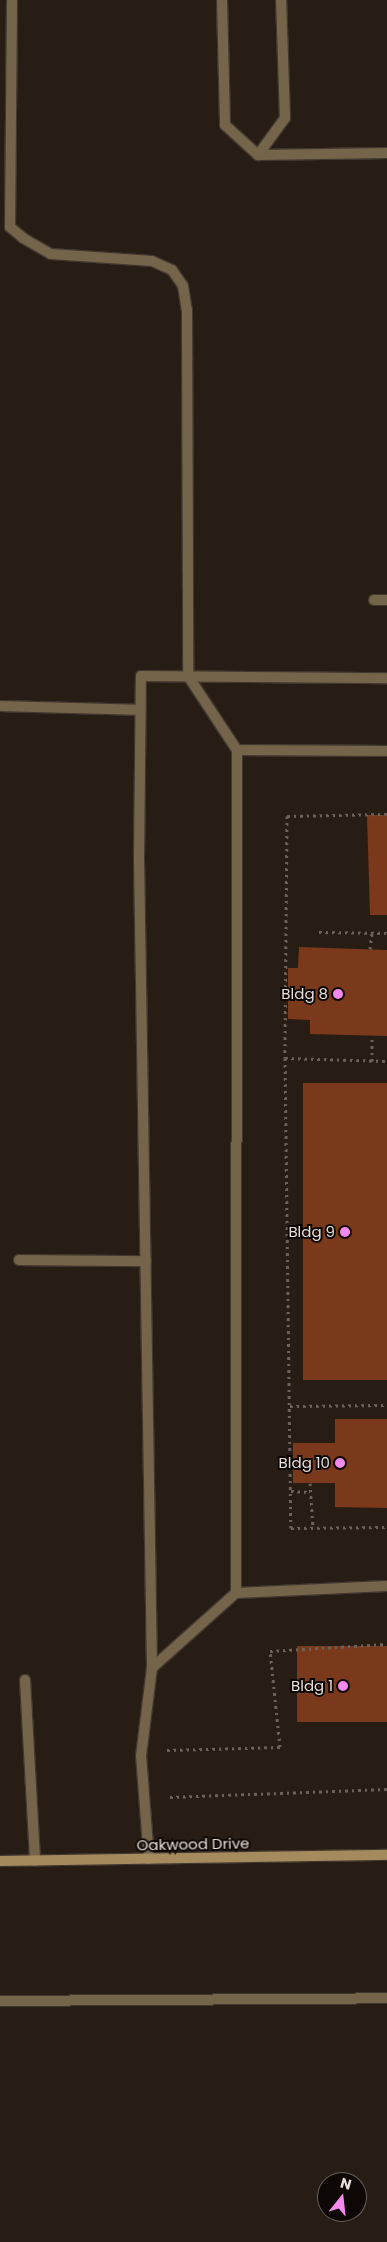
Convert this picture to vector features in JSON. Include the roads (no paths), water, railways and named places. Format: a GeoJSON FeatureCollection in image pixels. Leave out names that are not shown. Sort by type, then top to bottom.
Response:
{"type":"FeatureCollection","features":[{"type":"Feature","properties":{"kind":"street","name":"Oakwood Drive"},"geometry":{"type":"LineString","coordinates":[[0,1861],[387,1855]]}},
{"type":"Feature","properties":{"kind":"lane"},"geometry":{"type":"LineString","coordinates":[[12,0],[10,227],[51,254],[152,261],[172,270],[183,286],[186,310],[188,676],[237,750],[236,1593]]}},
{"type":"Feature","properties":{"kind":"lane"},"geometry":{"type":"LineString","coordinates":[[222,0],[225,125],[258,155],[387,153]]}},
{"type":"Feature","properties":{"kind":"lane"},"geometry":{"type":"LineString","coordinates":[[258,155],[285,118],[281,0]]}},
{"type":"Feature","properties":{"kind":"lane"},"geometry":{"type":"LineString","coordinates":[[0,231],[15,232]]}},
{"type":"Feature","properties":{"kind":"lane"},"geometry":{"type":"LineString","coordinates":[[374,600],[387,600]]}},
{"type":"Feature","properties":{"kind":"lane"},"geometry":{"type":"LineString","coordinates":[[149,1859],[141,1756],[152,1668],[139,860],[141,676],[387,678]]}},
{"type":"Feature","properties":{"kind":"lane"},"geometry":{"type":"LineString","coordinates":[[0,706],[140,710]]}},
{"type":"Feature","properties":{"kind":"lane"},"geometry":{"type":"LineString","coordinates":[[237,750],[387,751]]}},
{"type":"Feature","properties":{"kind":"lane"},"geometry":{"type":"LineString","coordinates":[[19,1260],[146,1261]]}},
{"type":"Feature","properties":{"kind":"lane"},"geometry":{"type":"LineString","coordinates":[[152,1668],[236,1593],[387,1586]]}},
{"type":"Feature","properties":{"kind":"lane"},"geometry":{"type":"LineString","coordinates":[[25,1680],[35,1861]]}},
{"type":"Feature","properties":{"kind":"lane"},"geometry":{"type":"LineString","coordinates":[[0,2001],[387,1998]]}},
{"type":"Feature","properties":{"kind":"place","name":"Bldg 8"},"geometry":{"type":"Point","coordinates":[338,994]}},
{"type":"Feature","properties":{"kind":"place","name":"Bldg 9"},"geometry":{"type":"Point","coordinates":[345,1232]}},
{"type":"Feature","properties":{"kind":"place","name":"Bldg 10"},"geometry":{"type":"Point","coordinates":[340,1463]}},
{"type":"Feature","properties":{"kind":"place","name":"Bldg 1"},"geometry":{"type":"Point","coordinates":[343,1686]}}]}
